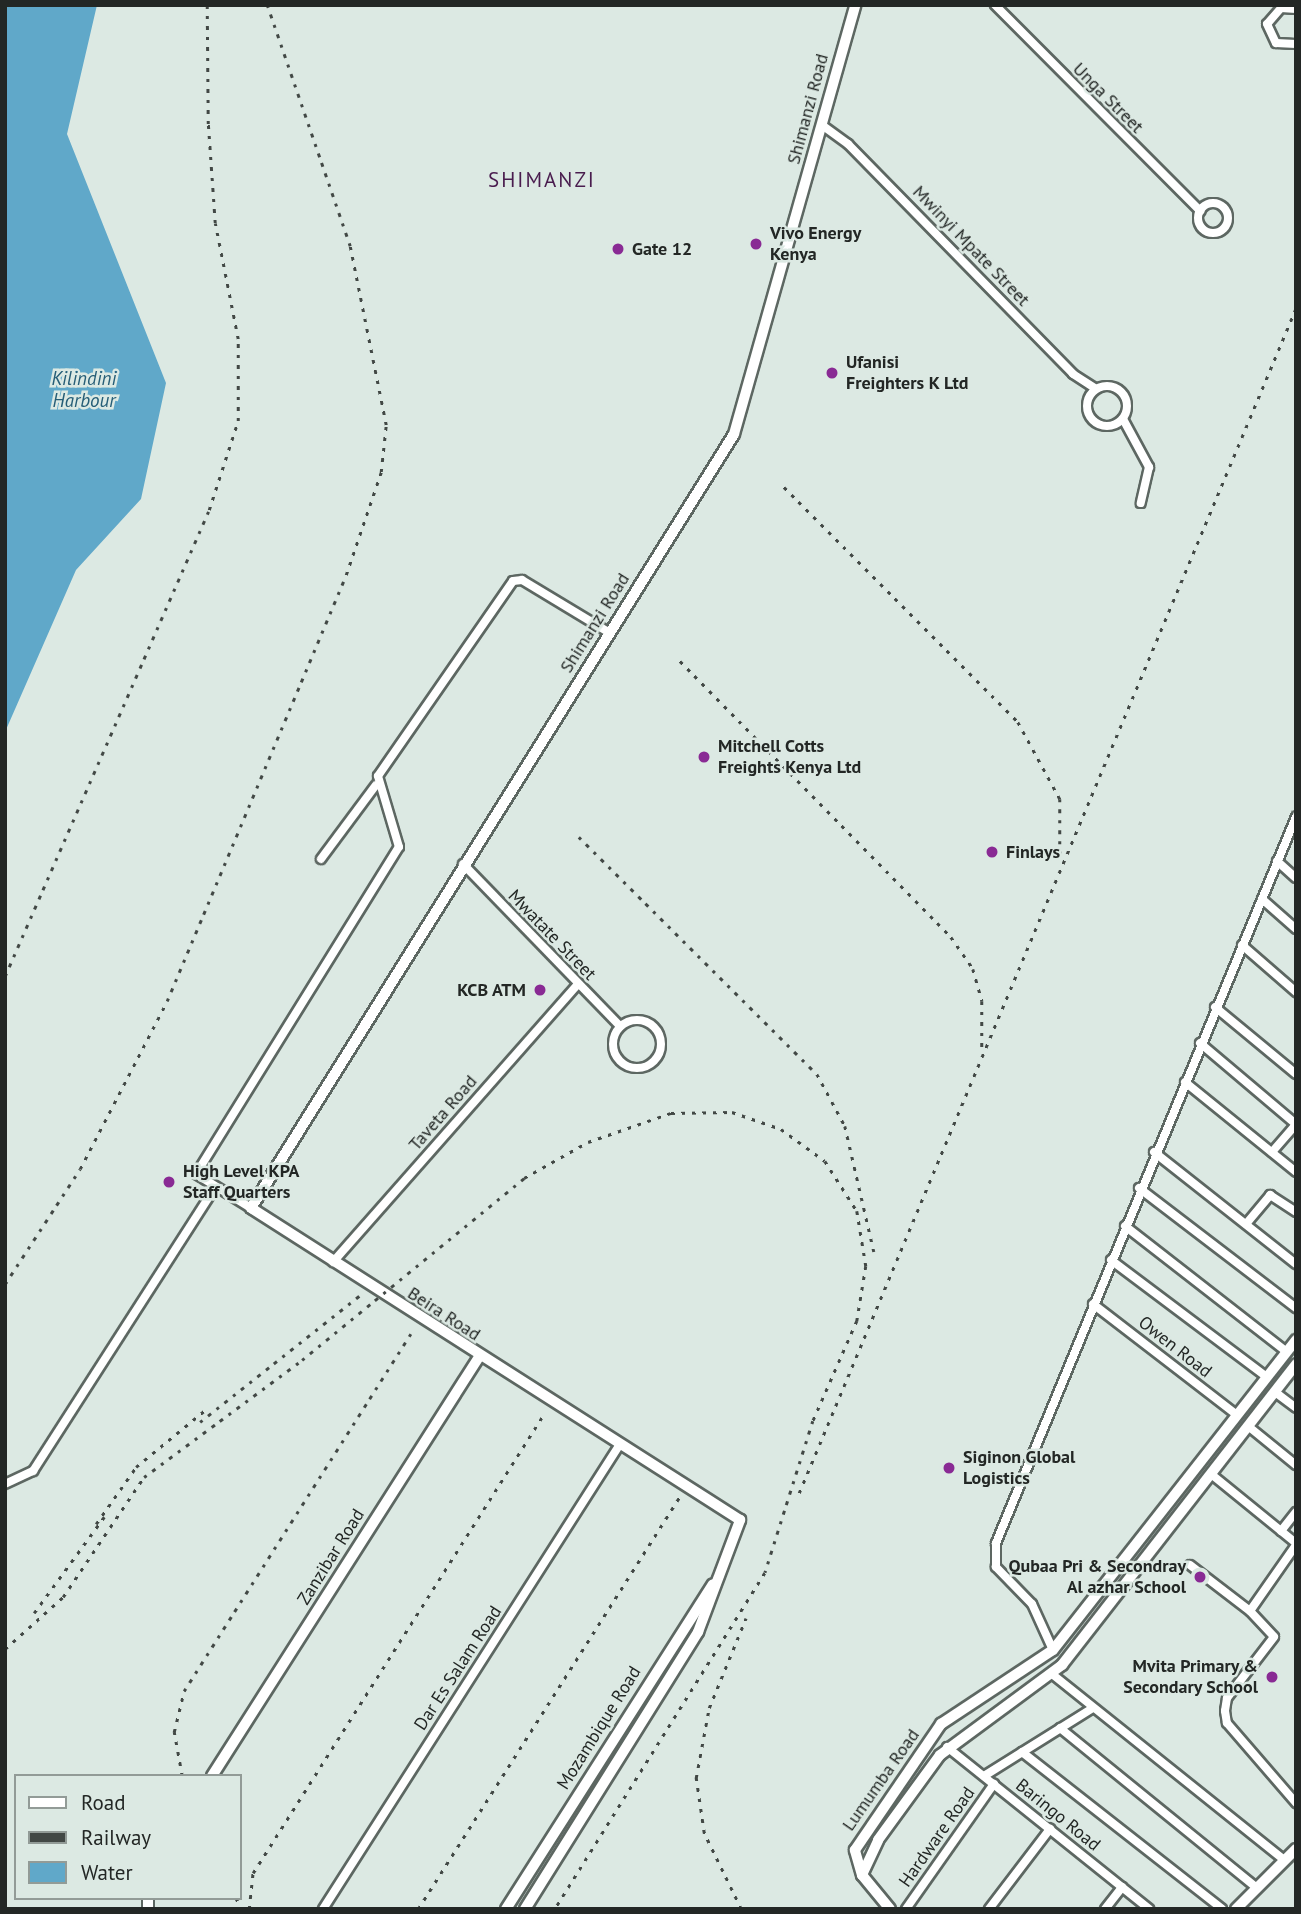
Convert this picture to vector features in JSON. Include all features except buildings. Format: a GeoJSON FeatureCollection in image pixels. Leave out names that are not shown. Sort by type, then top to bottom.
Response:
{"type":"FeatureCollection","features":[{"type":"Feature","properties":{"kind":"main road","name":"Shimanzi Road"},"geometry":{"type":"LineString","coordinates":[[251,1208],[743,417],[855,5]]}},
{"type":"Feature","properties":{"kind":"main road","name":"Beira Road"},"geometry":{"type":"LineString","coordinates":[[251,1208],[479,1357],[620,1444]]}},
{"type":"Feature","properties":{"kind":"main road","name":"Lumumba Road"},"geometry":{"type":"LineString","coordinates":[[862,1875],[855,1850],[941,1724],[1052,1650],[1296,1340]]}},
{"type":"Feature","properties":{"kind":"main road","name":"Zanzibar Road"},"geometry":{"type":"LineString","coordinates":[[213,1774],[479,1357]]}},
{"type":"Feature","properties":{"kind":"main road","name":"Lumumba Road"},"geometry":{"type":"LineString","coordinates":[[862,1875],[897,1814],[947,1747],[1052,1674],[1294,1371]]}},
{"type":"Feature","properties":{"kind":"main road","name":"Mozambique Road"},"geometry":{"type":"LineString","coordinates":[[525,1909],[698,1632],[741,1528],[737,1516],[620,1444]]}},
{"type":"Feature","properties":{"kind":"main road"},"geometry":{"type":"LineString","coordinates":[[1212,1448],[1224,1457]]}},
{"type":"Feature","properties":{"kind":"main road","name":"Mozambique Road"},"geometry":{"type":"LineString","coordinates":[[506,1909],[725,1568]]}},
{"type":"Feature","properties":{"kind":"main road"},"geometry":{"type":"LineString","coordinates":[[884,1804],[897,1814]]}},
{"type":"Feature","properties":{"kind":"main road"},"geometry":{"type":"LineString","coordinates":[[1236,1909],[1296,1849]]}},
{"type":"Feature","properties":{"kind":"main road"},"geometry":{"type":"LineString","coordinates":[[862,1875],[890,1909]]}},
{"type":"Feature","properties":{"kind":"street","name":"Unga Street"},"geometry":{"type":"LineString","coordinates":[[995,5],[1200,211]]}},
{"type":"Feature","properties":{"kind":"street"},"geometry":{"type":"LineString","coordinates":[[1296,9],[1271,8],[1267,24],[1270,38],[1282,46],[1296,44]]}},
{"type":"Feature","properties":{"kind":"street","name":"Mwinyi Mpate Street"},"geometry":{"type":"LineString","coordinates":[[822,125],[848,144],[1073,374],[1096,389],[1106,386],[1124,395],[1123,419],[1149,467],[1141,503]]}},
{"type":"Feature","properties":{"kind":"street"},"geometry":{"type":"LineString","coordinates":[[1096,389],[1087,404],[1094,420],[1110,425],[1123,419]]}},
{"type":"Feature","properties":{"kind":"street"},"geometry":{"type":"LineString","coordinates":[[321,859],[376,785],[513,581],[522,580],[610,633]]}},
{"type":"Feature","properties":{"kind":"street"},"geometry":{"type":"LineString","coordinates":[[251,1208],[215,1188],[197,1174],[202,1159],[399,847],[376,785]]}},
{"type":"Feature","properties":{"kind":"street"},"geometry":{"type":"LineString","coordinates":[[1052,1650],[1032,1604],[996,1567],[995,1551],[1139,1188],[1295,823]]}},
{"type":"Feature","properties":{"kind":"street"},"geometry":{"type":"LineString","coordinates":[[1277,862],[1296,878]]}},
{"type":"Feature","properties":{"kind":"street","name":"Mwatate Street"},"geometry":{"type":"LineString","coordinates":[[463,864],[620,1026]]}},
{"type":"Feature","properties":{"kind":"street"},"geometry":{"type":"LineString","coordinates":[[1262,899],[1296,929]]}},
{"type":"Feature","properties":{"kind":"street"},"geometry":{"type":"LineString","coordinates":[[1242,946],[1296,992]]}},
{"type":"Feature","properties":{"kind":"street","name":"Taveta Road"},"geometry":{"type":"LineString","coordinates":[[333,1262],[578,985]]}},
{"type":"Feature","properties":{"kind":"street"},"geometry":{"type":"LineString","coordinates":[[1215,1007],[1296,1074]]}},
{"type":"Feature","properties":{"kind":"street"},"geometry":{"type":"LineString","coordinates":[[634,1019],[650,1023],[662,1043],[657,1058],[636,1068],[621,1062],[613,1040],[620,1026],[634,1019]]}},
{"type":"Feature","properties":{"kind":"street"},"geometry":{"type":"LineString","coordinates":[[1200,1043],[1296,1124],[1272,1153]]}},
{"type":"Feature","properties":{"kind":"street"},"geometry":{"type":"LineString","coordinates":[[1185,1082],[1296,1172]]}},
{"type":"Feature","properties":{"kind":"street"},"geometry":{"type":"LineString","coordinates":[[1154,1152],[1296,1264]]}},
{"type":"Feature","properties":{"kind":"street"},"geometry":{"type":"LineString","coordinates":[[5,1484],[33,1471],[215,1188]]}},
{"type":"Feature","properties":{"kind":"street"},"geometry":{"type":"LineString","coordinates":[[1139,1188],[1296,1308]]}},
{"type":"Feature","properties":{"kind":"street"},"geometry":{"type":"LineString","coordinates":[[1245,1224],[1270,1195],[1296,1212]]}},
{"type":"Feature","properties":{"kind":"street"},"geometry":{"type":"LineString","coordinates":[[1125,1226],[1287,1352]]}},
{"type":"Feature","properties":{"kind":"street"},"geometry":{"type":"LineString","coordinates":[[1111,1260],[1267,1377]]}},
{"type":"Feature","properties":{"kind":"street","name":"Owen Road"},"geometry":{"type":"LineString","coordinates":[[1093,1304],[1237,1415]]}},
{"type":"Feature","properties":{"kind":"street"},"geometry":{"type":"LineString","coordinates":[[1275,1392],[1296,1408]]}},
{"type":"Feature","properties":{"kind":"street"},"geometry":{"type":"LineString","coordinates":[[1248,1426],[1296,1465]]}},
{"type":"Feature","properties":{"kind":"street","name":"Dar Es Salam Road"},"geometry":{"type":"LineString","coordinates":[[323,1909],[620,1444]]}},
{"type":"Feature","properties":{"kind":"street"},"geometry":{"type":"LineString","coordinates":[[1211,1474],[1296,1544],[1250,1611]]}},
{"type":"Feature","properties":{"kind":"street"},"geometry":{"type":"LineString","coordinates":[[1281,1531],[1296,1512]]}},
{"type":"Feature","properties":{"kind":"street"},"geometry":{"type":"LineString","coordinates":[[1190,1565],[1250,1611],[1274,1637],[1227,1698],[1227,1723],[1296,1803]]}},
{"type":"Feature","properties":{"kind":"street"},"geometry":{"type":"LineString","coordinates":[[1052,1674],[1284,1860]]}},
{"type":"Feature","properties":{"kind":"street"},"geometry":{"type":"LineString","coordinates":[[984,1776],[1093,1708]]}},
{"type":"Feature","properties":{"kind":"street"},"geometry":{"type":"LineString","coordinates":[[1060,1728],[1257,1888]]}},
{"type":"Feature","properties":{"kind":"street","name":"Baringo Road"},"geometry":{"type":"LineString","coordinates":[[947,1747],[1149,1909]]}},
{"type":"Feature","properties":{"kind":"street"},"geometry":{"type":"LineString","coordinates":[[1022,1752],[1222,1909]]}},
{"type":"Feature","properties":{"kind":"street","name":"Hardware Road"},"geometry":{"type":"LineString","coordinates":[[906,1909],[994,1784]]}},
{"type":"Feature","properties":{"kind":"street"},"geometry":{"type":"LineString","coordinates":[[989,1909],[1050,1829]]}},
{"type":"Feature","properties":{"kind":"street"},"geometry":{"type":"LineString","coordinates":[[1105,1909],[1122,1887]]}},
{"type":"Feature","properties":{"kind":"water","name":"Kilindini Harbour"},"geometry":{"type":"Polygon","coordinates":[[[5,5],[97,5],[67,134],[166,383],[141,499],[76,570],[5,732],[5,5]]]}},
{"type":"Feature","properties":{"kind":"railway"},"geometry":{"type":"LineString","coordinates":[[5,976],[209,510],[238,421],[238,339],[215,223],[208,124],[207,5]]}},
{"type":"Feature","properties":{"kind":"railway"},"geometry":{"type":"LineString","coordinates":[[5,1284],[80,1169],[167,1001],[346,575],[381,472],[386,425],[350,246],[267,5]]}},
{"type":"Feature","properties":{"kind":"railway"},"geometry":{"type":"LineString","coordinates":[[799,1493],[1296,308]]}},
{"type":"Feature","properties":{"kind":"railway"},"geometry":{"type":"LineString","coordinates":[[784,487],[1018,722],[1060,799],[1060,855]]}},
{"type":"Feature","properties":{"kind":"railway"},"geometry":{"type":"LineString","coordinates":[[680,661],[951,937],[973,969],[982,1001],[982,1049]]}},
{"type":"Feature","properties":{"kind":"railway"},"geometry":{"type":"LineString","coordinates":[[579,837],[817,1074],[845,1126],[874,1252]]}},
{"type":"Feature","properties":{"kind":"railway"},"geometry":{"type":"LineString","coordinates":[[5,1649],[63,1597],[144,1477],[302,1360],[524,1178],[588,1142],[671,1113],[732,1112],[781,1129],[825,1161],[857,1211],[866,1266],[857,1321],[813,1421],[765,1573],[555,1909]]}},
{"type":"Feature","properties":{"kind":"railway"},"geometry":{"type":"LineString","coordinates":[[200,1422],[363,1293]]}},
{"type":"Feature","properties":{"kind":"railway"},"geometry":{"type":"LineString","coordinates":[[182,1774],[174,1732],[184,1691],[412,1332]]}},
{"type":"Feature","properties":{"kind":"railway"},"geometry":{"type":"LineString","coordinates":[[96,1524],[136,1467],[204,1411]]}},
{"type":"Feature","properties":{"kind":"railway"},"geometry":{"type":"LineString","coordinates":[[249,1909],[253,1873],[544,1414]]}},
{"type":"Feature","properties":{"kind":"railway"},"geometry":{"type":"LineString","coordinates":[[418,1909],[679,1497]]}},
{"type":"Feature","properties":{"kind":"railway"},"geometry":{"type":"LineString","coordinates":[[34,1613],[104,1517]]}},
{"type":"Feature","properties":{"kind":"railway"},"geometry":{"type":"LineString","coordinates":[[741,1909],[704,1833],[696,1778],[709,1708],[746,1618]]}},
{"type":"Feature","properties":{"kind":"railway"},"geometry":{"type":"LineString","coordinates":[[237,1900],[242,1909]]}},
{"type":"Feature","properties":{"kind":"place","name":"Vivo Energy Kenya"},"geometry":{"type":"Point","coordinates":[756,244]}},
{"type":"Feature","properties":{"kind":"place","name":"Gate 12"},"geometry":{"type":"Point","coordinates":[618,249]}},
{"type":"Feature","properties":{"kind":"place","name":"Ufanisi Freighters K Ltd"},"geometry":{"type":"Point","coordinates":[832,373]}},
{"type":"Feature","properties":{"kind":"place","name":"Mitchell Cotts Freights Kenya Ltd"},"geometry":{"type":"Point","coordinates":[704,757]}},
{"type":"Feature","properties":{"kind":"place","name":"Finlays"},"geometry":{"type":"Point","coordinates":[992,852]}},
{"type":"Feature","properties":{"kind":"place","name":"KCB ATM"},"geometry":{"type":"Point","coordinates":[540,990]}},
{"type":"Feature","properties":{"kind":"place","name":"High Level KPA Staff Quarters"},"geometry":{"type":"Point","coordinates":[169,1182]}},
{"type":"Feature","properties":{"kind":"place","name":"Siginon Global Logistics"},"geometry":{"type":"Point","coordinates":[949,1468]}},
{"type":"Feature","properties":{"kind":"place","name":"Qubaa Pri & Secondray Al azhar School"},"geometry":{"type":"Point","coordinates":[1200,1577]}},
{"type":"Feature","properties":{"kind":"place","name":"Mvita Primary & Secondary School"},"geometry":{"type":"Point","coordinates":[1272,1677]}},
{"type":"Feature","properties":{"kind":"district","name":"SHIMANZI"},"geometry":{"type":"Point","coordinates":[542,180]}}]}
